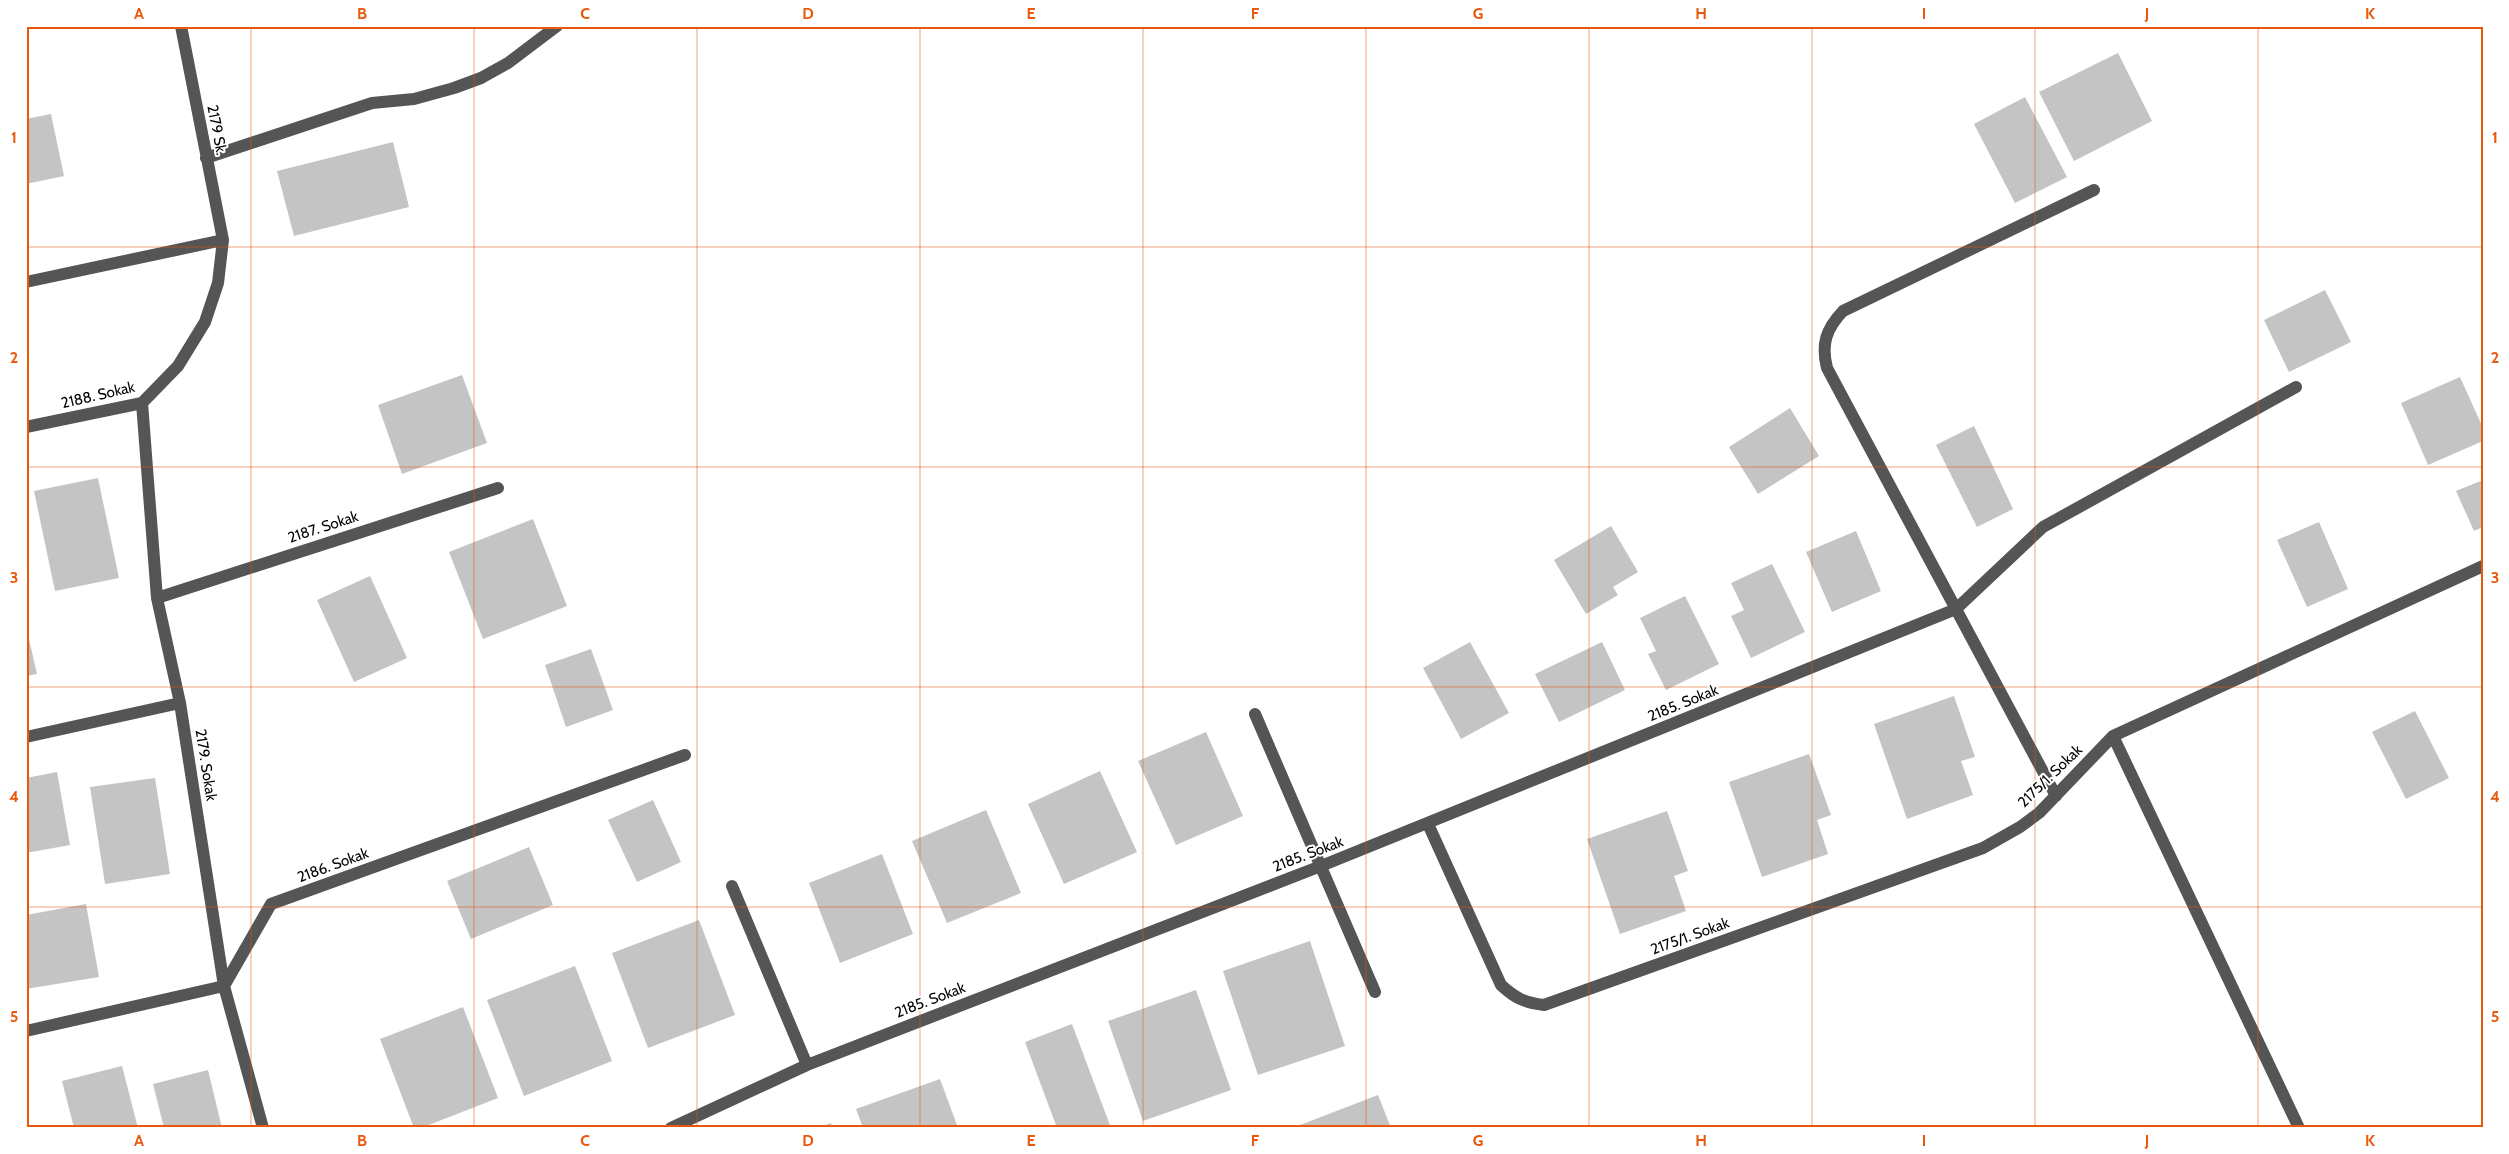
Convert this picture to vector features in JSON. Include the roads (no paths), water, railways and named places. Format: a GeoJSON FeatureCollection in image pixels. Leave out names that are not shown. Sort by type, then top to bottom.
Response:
{"type":"FeatureCollection","features":[{"type":"Feature","properties":{"kind":"street","name":"2179 Sk."},"geometry":{"type":"LineString","coordinates":[[181,26],[223,240]]}},
{"type":"Feature","properties":{"kind":"street"},"geometry":{"type":"LineString","coordinates":[[206,158],[372,103],[414,99],[481,78],[508,64],[558,26]]}},
{"type":"Feature","properties":{"kind":"street"},"geometry":{"type":"LineString","coordinates":[[2056,796],[1827,368],[1823,353],[1825,337],[1832,322],[1843,311],[2094,190]]}},
{"type":"Feature","properties":{"kind":"street"},"geometry":{"type":"LineString","coordinates":[[26,282],[223,240]]}},
{"type":"Feature","properties":{"kind":"street","name":"2188. Sokak"},"geometry":{"type":"LineString","coordinates":[[26,428],[142,403],[178,366],[205,322],[218,283],[223,240]]}},
{"type":"Feature","properties":{"kind":"street"},"geometry":{"type":"LineString","coordinates":[[1956,610],[2043,527],[2296,387]]}},
{"type":"Feature","properties":{"kind":"street","name":"2179. Sokak"},"geometry":{"type":"LineString","coordinates":[[142,403],[157,598],[180,703],[224,986],[263,1128]]}},
{"type":"Feature","properties":{"kind":"street","name":"2187. Sokak"},"geometry":{"type":"LineString","coordinates":[[157,598],[498,488]]}},
{"type":"Feature","properties":{"kind":"street"},"geometry":{"type":"LineString","coordinates":[[2299,1128],[2113,736],[2483,566]]}},
{"type":"Feature","properties":{"kind":"street","name":"2185. Sokak"},"geometry":{"type":"LineString","coordinates":[[671,1128],[807,1065],[1428,824],[1956,610]]}},
{"type":"Feature","properties":{"kind":"street"},"geometry":{"type":"LineString","coordinates":[[26,737],[180,703]]}},
{"type":"Feature","properties":{"kind":"street"},"geometry":{"type":"LineString","coordinates":[[1255,714],[1375,992]]}},
{"type":"Feature","properties":{"kind":"street","name":"2175/1. Sokak"},"geometry":{"type":"LineString","coordinates":[[1428,824],[1501,985],[1521,1000],[1544,1005],[1983,848],[2020,827],[2056,796],[2113,736]]}},
{"type":"Feature","properties":{"kind":"street","name":"2186. Sokak"},"geometry":{"type":"LineString","coordinates":[[224,986],[271,904],[685,755]]}},
{"type":"Feature","properties":{"kind":"street"},"geometry":{"type":"LineString","coordinates":[[732,886],[807,1065]]}},
{"type":"Feature","properties":{"kind":"street"},"geometry":{"type":"LineString","coordinates":[[26,1030],[224,986]]}}]}
